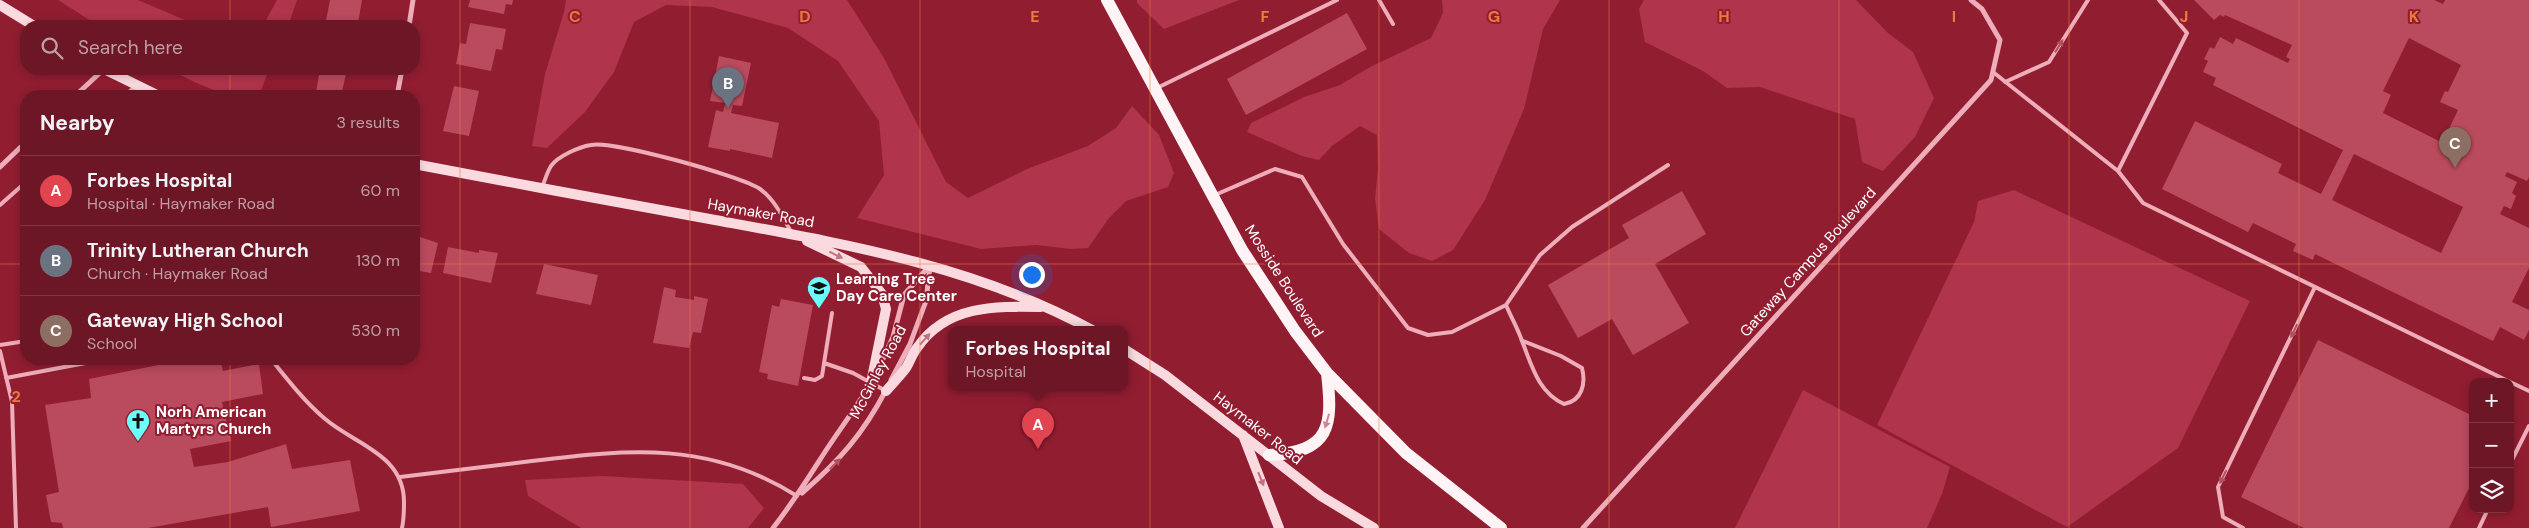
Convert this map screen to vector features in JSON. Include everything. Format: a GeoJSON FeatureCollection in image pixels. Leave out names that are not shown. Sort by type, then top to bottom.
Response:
{"type":"FeatureCollection","features":[{"type":"Feature","properties":{"kind":"main road","name":"Mosside Boulevard"},"geometry":{"type":"LineString","coordinates":[[1107,0],[1242,250],[1295,331],[1327,373],[1406,453],[1501,528]]}},
{"type":"Feature","properties":{"kind":"main road"},"geometry":{"type":"LineString","coordinates":[[0,5],[24,20]]}},
{"type":"Feature","properties":{"kind":"main road"},"geometry":{"type":"LineString","coordinates":[[115,75],[145,90]]}},
{"type":"Feature","properties":{"kind":"main road","name":"Haymaker Road"},"geometry":{"type":"LineString","coordinates":[[420,165],[792,234],[930,265],[1019,295],[1084,326]]}},
{"type":"Feature","properties":{"kind":"main road"},"geometry":{"type":"LineString","coordinates":[[792,234],[862,267],[882,294],[886,309],[871,383]]}},
{"type":"Feature","properties":{"kind":"main road"},"geometry":{"type":"LineString","coordinates":[[886,391],[905,369],[917,348],[942,323],[978,309],[996,306],[1046,308]]}},
{"type":"Feature","properties":{"kind":"main road","name":"Haymaker Road"},"geometry":{"type":"LineString","coordinates":[[1128,352],[1165,375],[1321,496],[1374,528]]}},
{"type":"Feature","properties":{"kind":"main road"},"geometry":{"type":"LineString","coordinates":[[1270,456],[1300,452],[1314,445],[1321,437],[1328,424],[1331,406],[1327,373]]}},
{"type":"Feature","properties":{"kind":"main road"},"geometry":{"type":"LineString","coordinates":[[1242,434],[1279,528]]}},
{"type":"Feature","properties":{"kind":"street"},"geometry":{"type":"LineString","coordinates":[[410,20],[413,0]]}},
{"type":"Feature","properties":{"kind":"street","name":"Gateway Campus Boulevard"},"geometry":{"type":"LineString","coordinates":[[1582,528],[1991,80],[2000,40],[1982,10],[1971,0]]}},
{"type":"Feature","properties":{"kind":"street"},"geometry":{"type":"LineString","coordinates":[[81,90],[98,75]]}},
{"type":"Feature","properties":{"kind":"street"},"geometry":{"type":"LineString","coordinates":[[398,90],[401,75]]}},
{"type":"Feature","properties":{"kind":"street"},"geometry":{"type":"LineString","coordinates":[[0,167],[20,148]]}},
{"type":"Feature","properties":{"kind":"street","name":"McGinley Road"},"geometry":{"type":"LineString","coordinates":[[773,528],[798,496],[823,454],[854,412],[871,383],[893,337],[904,295],[930,265]]}},
{"type":"Feature","properties":{"kind":"street","name":"McGinley Road"},"geometry":{"type":"LineString","coordinates":[[798,496],[837,463],[869,421],[910,344],[926,301],[930,265]]}},
{"type":"Feature","properties":{"kind":"lane"},"geometry":{"type":"LineString","coordinates":[[1155,88],[1337,0]]}},
{"type":"Feature","properties":{"kind":"lane"},"geometry":{"type":"LineString","coordinates":[[1379,0],[1393,24]]}},
{"type":"Feature","properties":{"kind":"lane"},"geometry":{"type":"LineString","coordinates":[[2005,82],[2049,62],[2088,0]]}},
{"type":"Feature","properties":{"kind":"lane"},"geometry":{"type":"LineString","coordinates":[[2118,171],[2187,33],[2159,0]]}},
{"type":"Feature","properties":{"kind":"lane"},"geometry":{"type":"LineString","coordinates":[[1993,72],[2118,171],[2143,203],[2502,378]]}},
{"type":"Feature","properties":{"kind":"lane"},"geometry":{"type":"LineString","coordinates":[[131,90],[136,86]]}},
{"type":"Feature","properties":{"kind":"lane"},"geometry":{"type":"LineString","coordinates":[[542,188],[552,165],[568,153],[592,144],[630,149],[736,177],[761,189],[778,208],[792,234]]}},
{"type":"Feature","properties":{"kind":"lane"},"geometry":{"type":"LineString","coordinates":[[1213,196],[1275,169],[1302,177],[1343,244],[1408,328],[1428,334],[1452,332],[1506,305],[1540,255],[1572,227],[1668,165]]}},
{"type":"Feature","properties":{"kind":"lane"},"geometry":{"type":"LineString","coordinates":[[0,205],[20,187]]}},
{"type":"Feature","properties":{"kind":"lane"},"geometry":{"type":"LineString","coordinates":[[2243,528],[2223,517],[2218,487],[2315,287]]}},
{"type":"Feature","properties":{"kind":"lane"},"geometry":{"type":"LineString","coordinates":[[1506,305],[1522,341],[1531,368],[1547,394],[1564,404],[1572,403],[1581,393],[1585,379],[1582,368],[1561,356],[1522,341]]}},
{"type":"Feature","properties":{"kind":"lane"},"geometry":{"type":"LineString","coordinates":[[804,378],[820,379],[832,313]]}},
{"type":"Feature","properties":{"kind":"lane"},"geometry":{"type":"LineString","coordinates":[[0,345],[20,342]]}},
{"type":"Feature","properties":{"kind":"lane"},"geometry":{"type":"LineString","coordinates":[[0,352],[12,402],[16,528]]}},
{"type":"Feature","properties":{"kind":"lane"},"geometry":{"type":"LineString","coordinates":[[824,364],[853,373],[886,391]]}},
{"type":"Feature","properties":{"kind":"lane"},"geometry":{"type":"LineString","coordinates":[[6,378],[75,365]]}},
{"type":"Feature","properties":{"kind":"lane"},"geometry":{"type":"LineString","coordinates":[[276,365],[311,407],[343,432],[382,455],[392,465],[400,477],[404,491],[402,528]]}},
{"type":"Feature","properties":{"kind":"lane"},"geometry":{"type":"LineString","coordinates":[[2514,384],[2529,391]]}},
{"type":"Feature","properties":{"kind":"lane"},"geometry":{"type":"LineString","coordinates":[[2514,456],[2529,426]]}},
{"type":"Feature","properties":{"kind":"lane"},"geometry":{"type":"LineString","coordinates":[[400,477],[600,453],[652,452],[700,456],[739,466],[770,478],[798,496]]}},
{"type":"Feature","properties":{"kind":"lane"},"geometry":{"type":"LineString","coordinates":[[2479,528],[2486,513]]}},
{"type":"Feature","properties":{"kind":"shaded area"},"geometry":{"type":"Polygon","coordinates":[[[58,0],[138,0],[185,20],[90,20],[58,0]]]}},
{"type":"Feature","properties":{"kind":"shaded area"},"geometry":{"type":"Polygon","coordinates":[[[277,0],[297,0],[290,20],[266,20],[277,0]]]}},
{"type":"Feature","properties":{"kind":"shaded area"},"geometry":{"type":"Polygon","coordinates":[[[566,0],[847,0],[884,58],[946,182],[968,198],[1027,169],[1088,146],[1116,128],[1132,106],[1159,135],[1174,173],[1168,187],[1126,201],[1109,218],[1088,248],[1071,249],[1036,245],[981,249],[857,218],[884,175],[879,121],[838,61],[788,28],[712,7],[666,5],[634,22],[614,72],[585,112],[547,148],[532,146],[545,74],[566,0]]]}},
{"type":"Feature","properties":{"kind":"shaded area"},"geometry":{"type":"Polygon","coordinates":[[[1137,0],[1239,0],[1164,29],[1137,3],[1137,0]]]}},
{"type":"Feature","properties":{"kind":"shaded area"},"geometry":{"type":"Polygon","coordinates":[[[1442,0],[1560,0],[1543,29],[1524,109],[1485,200],[1453,250],[1432,261],[1409,253],[1379,229],[1375,198],[1378,169],[1377,135],[1360,126],[1332,146],[1319,160],[1302,156],[1247,132],[1251,123],[1304,97],[1340,85],[1370,67],[1431,38],[1443,13],[1442,0]]]}},
{"type":"Feature","properties":{"kind":"shaded area"},"geometry":{"type":"Polygon","coordinates":[[[1644,0],[1856,0],[1888,33],[1913,52],[1934,98],[1915,137],[1883,171],[1862,162],[1855,119],[1760,87],[1727,88],[1703,71],[1645,42],[1639,9],[1644,0]]]}},
{"type":"Feature","properties":{"kind":"shaded area"},"geometry":{"type":"Polygon","coordinates":[[[180,75],[267,75],[261,90],[215,90],[180,75]]]}},
{"type":"Feature","properties":{"kind":"shaded area"},"geometry":{"type":"Polygon","coordinates":[[[2014,190],[2250,301],[2178,448],[2067,527],[1877,425],[1974,222],[1978,201],[2014,190]]]}},
{"type":"Feature","properties":{"kind":"shaded area"},"geometry":{"type":"Polygon","coordinates":[[[1803,390],[1950,467],[1942,494],[1927,528],[1735,528],[1803,390]]]}},
{"type":"Feature","properties":{"kind":"shaded area"},"geometry":{"type":"Polygon","coordinates":[[[603,476],[743,484],[764,508],[748,528],[581,528],[528,496],[525,480],[603,476]]]}},
{"type":"Feature","properties":{"kind":"building"},"geometry":{"type":"Polygon","coordinates":[[[330,0],[362,0],[359,20],[326,20],[330,0]]]}},
{"type":"Feature","properties":{"kind":"building"},"geometry":{"type":"Polygon","coordinates":[[[470,0],[513,0],[512,5],[506,4],[504,14],[468,7],[470,0]]]}},
{"type":"Feature","properties":{"kind":"building"},"geometry":{"type":"Polygon","coordinates":[[[2194,0],[2434,0],[2443,4],[2445,0],[2529,0],[2529,177],[2527,181],[2507,172],[2505,176],[2517,182],[2512,193],[2516,196],[2511,209],[2504,206],[2500,214],[2529,228],[2529,268],[2512,302],[2529,310],[2529,330],[2524,340],[2500,327],[2493,341],[2315,254],[2313,260],[2293,251],[2296,244],[2253,223],[2248,232],[2162,189],[2195,121],[2282,164],[2278,173],[2321,194],[2343,150],[2213,85],[2216,78],[2203,72],[2208,61],[2204,59],[2210,47],[2214,49],[2220,37],[2233,44],[2236,38],[2288,63],[2290,59],[2286,57],[2292,45],[2225,15],[2224,17],[2220,15],[2214,20],[2194,0]],[[2409,38],[2383,91],[2391,95],[2383,113],[2445,144],[2447,140],[2444,139],[2458,110],[2440,102],[2445,91],[2448,92],[2461,65],[2409,38]],[[2354,154],[2332,200],[2441,253],[2463,207],[2354,154]]]}},
{"type":"Feature","properties":{"kind":"building"},"geometry":{"type":"Polygon","coordinates":[[[1347,13],[1367,49],[1246,115],[1227,79],[1347,13]]]}},
{"type":"Feature","properties":{"kind":"building"},"geometry":{"type":"Polygon","coordinates":[[[470,23],[506,29],[502,50],[496,49],[491,71],[456,64],[460,43],[466,44],[470,23]]]}},
{"type":"Feature","properties":{"kind":"building"},"geometry":{"type":"Polygon","coordinates":[[[719,56],[751,63],[742,106],[733,105],[731,113],[779,123],[772,158],[730,149],[730,151],[708,147],[716,110],[723,112],[725,103],[710,101],[719,56]]]}},
{"type":"Feature","properties":{"kind":"building"},"geometry":{"type":"Polygon","coordinates":[[[319,75],[346,75],[342,90],[316,90],[319,75]]]}},
{"type":"Feature","properties":{"kind":"building"},"geometry":{"type":"Polygon","coordinates":[[[454,86],[479,91],[469,136],[443,131],[454,86]]]}},
{"type":"Feature","properties":{"kind":"building"},"geometry":{"type":"Polygon","coordinates":[[[1682,191],[1706,234],[1655,264],[1689,323],[1633,355],[1612,319],[1578,338],[1548,285],[1629,238],[1622,225],[1682,191]]]}},
{"type":"Feature","properties":{"kind":"building"},"geometry":{"type":"Polygon","coordinates":[[[420,237],[438,243],[431,273],[420,271],[420,237]]]}},
{"type":"Feature","properties":{"kind":"building"},"geometry":{"type":"Polygon","coordinates":[[[448,247],[479,253],[479,250],[498,253],[491,283],[443,273],[448,247]]]}},
{"type":"Feature","properties":{"kind":"building"},"geometry":{"type":"Polygon","coordinates":[[[544,264],[598,275],[591,305],[536,294],[544,264]]]}},
{"type":"Feature","properties":{"kind":"building"},"geometry":{"type":"Polygon","coordinates":[[[664,287],[676,290],[675,297],[694,300],[694,296],[708,299],[701,333],[693,332],[689,348],[653,343],[664,287]]]}},
{"type":"Feature","properties":{"kind":"building"},"geometry":{"type":"Polygon","coordinates":[[[781,299],[813,305],[798,386],[767,379],[768,374],[759,372],[772,305],[779,307],[781,299]]]}},
{"type":"Feature","properties":{"kind":"building"},"geometry":{"type":"Polygon","coordinates":[[[2318,340],[2469,414],[2469,488],[2449,528],[2304,528],[2241,497],[2318,340]]]}},
{"type":"Feature","properties":{"kind":"building","name":"Norh American Martyrs Church"},"geometry":{"type":"Polygon","coordinates":[[[158,365],[222,365],[223,371],[259,365],[263,394],[222,402],[231,441],[190,449],[194,467],[228,462],[286,444],[292,469],[350,460],[360,511],[271,527],[268,507],[148,528],[63,528],[62,523],[51,522],[46,495],[59,492],[45,405],[91,398],[89,379],[158,365]]]}},
{"type":"Feature","properties":{"kind":"place","name":"Trinity Lutheran Church"},"geometry":{"type":"Point","coordinates":[728,108]}},
{"type":"Feature","properties":{"kind":"place","name":"Gateway High School"},"geometry":{"type":"Point","coordinates":[2455,168]}},
{"type":"Feature","properties":{"kind":"place","name":"Learning Tree Day Care Center"},"geometry":{"type":"Point","coordinates":[819,309]}},
{"type":"Feature","properties":{"kind":"place","name":"Norh American Martyrs Church"},"geometry":{"type":"Point","coordinates":[138,442]}},
{"type":"Feature","properties":{"kind":"place","name":"Forbes Hospital"},"geometry":{"type":"Point","coordinates":[1038,449]}}]}
